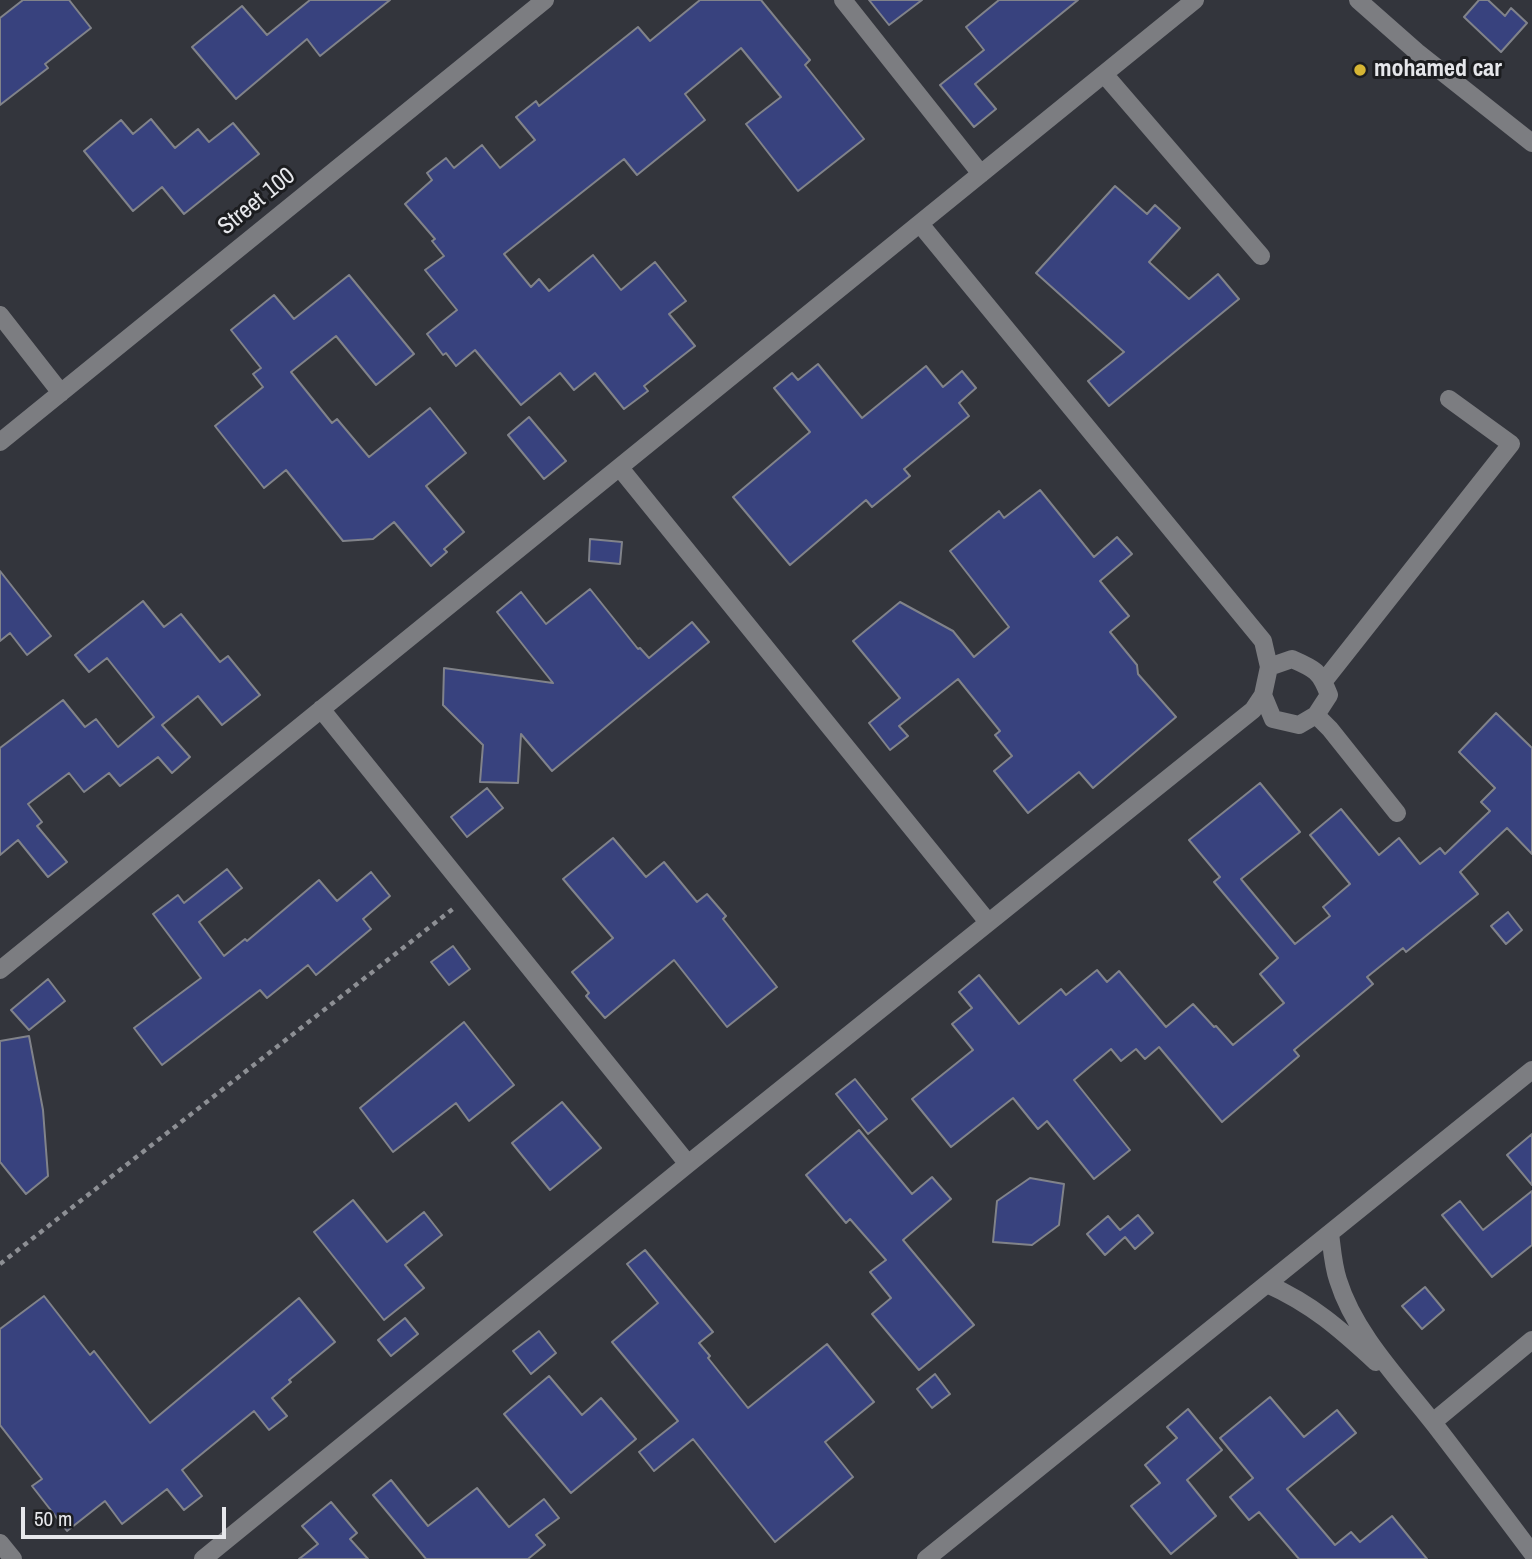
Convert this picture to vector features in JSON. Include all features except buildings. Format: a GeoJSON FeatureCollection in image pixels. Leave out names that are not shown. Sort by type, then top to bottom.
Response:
{"type":"FeatureCollection","features":[{"type":"Feature","properties":{"kind":"street","name":"Street 100"},"geometry":{"type":"LineString","coordinates":[[0,442],[545,0]]}},
{"type":"Feature","properties":{"kind":"street"},"geometry":{"type":"LineString","coordinates":[[843,0],[981,174]]}},
{"type":"Feature","properties":{"kind":"street"},"geometry":{"type":"LineString","coordinates":[[0,970],[1195,0]]}},
{"type":"Feature","properties":{"kind":"street"},"geometry":{"type":"LineString","coordinates":[[1358,0],[1417,52],[1532,143]]}},
{"type":"Feature","properties":{"kind":"street"},"geometry":{"type":"LineString","coordinates":[[1104,74],[1261,256]]}},
{"type":"Feature","properties":{"kind":"street"},"geometry":{"type":"LineString","coordinates":[[203,1559],[688,1164],[1253,710],[1263,695],[1269,667],[1263,641],[920,224]]}},
{"type":"Feature","properties":{"kind":"street"},"geometry":{"type":"LineString","coordinates":[[0,315],[61,393]]}},
{"type":"Feature","properties":{"kind":"street"},"geometry":{"type":"LineString","coordinates":[[1324,681],[1510,444],[1448,399]]}},
{"type":"Feature","properties":{"kind":"street"},"geometry":{"type":"LineString","coordinates":[[620,468],[988,922]]}},
{"type":"Feature","properties":{"kind":"street"},"geometry":{"type":"LineString","coordinates":[[1263,695],[1273,719],[1299,725],[1316,715],[1329,695],[1324,681],[1314,669],[1292,659],[1269,667]]}},
{"type":"Feature","properties":{"kind":"street"},"geometry":{"type":"LineString","coordinates":[[321,709],[688,1164]]}},
{"type":"Feature","properties":{"kind":"street"},"geometry":{"type":"LineString","coordinates":[[1316,715],[1397,813]]}},
{"type":"Feature","properties":{"kind":"street"},"geometry":{"type":"LineString","coordinates":[[926,1559],[1532,1069]]}},
{"type":"Feature","properties":{"kind":"street"},"geometry":{"type":"LineString","coordinates":[[1330,1233],[1332,1258],[1348,1305],[1404,1389]]}},
{"type":"Feature","properties":{"kind":"street"},"geometry":{"type":"LineString","coordinates":[[1267,1284],[1310,1305],[1404,1389],[1433,1422],[1532,1553]]}},
{"type":"Feature","properties":{"kind":"street"},"geometry":{"type":"LineString","coordinates":[[1433,1422],[1532,1340]]}},
{"type":"Feature","properties":{"kind":"street"},"geometry":{"type":"LineString","coordinates":[[0,1543],[13,1559]]}},
{"type":"Feature","properties":{"kind":"path"},"geometry":{"type":"LineString","coordinates":[[0,1264],[471,895]]}},
{"type":"Feature","properties":{"kind":"place","name":"mohamed car"},"geometry":{"type":"Point","coordinates":[1360,70]}}]}
